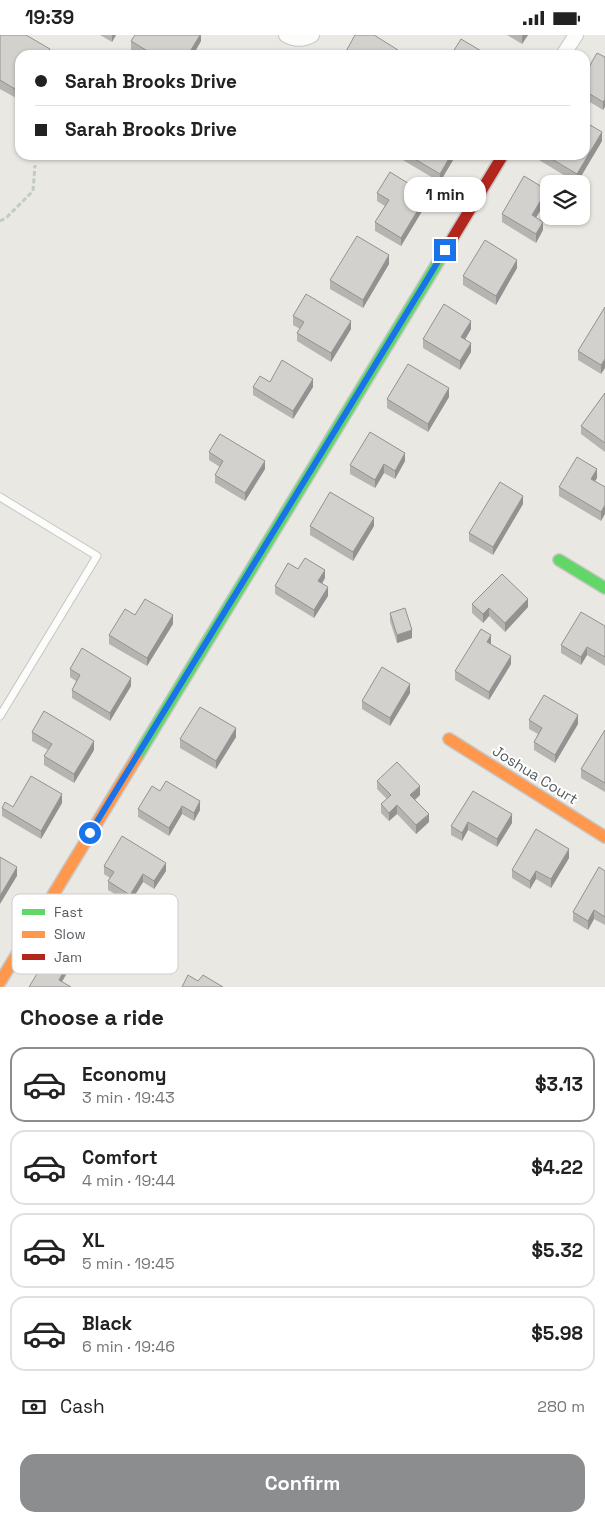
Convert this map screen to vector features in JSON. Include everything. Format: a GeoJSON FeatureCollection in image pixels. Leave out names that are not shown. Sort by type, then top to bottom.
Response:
{"type":"FeatureCollection","features":[{"type":"Feature","properties":{"kind":"street"},"geometry":{"type":"LineString","coordinates":[[566,50],[576,35]]}},
{"type":"Feature","properties":{"kind":"street"},"geometry":{"type":"LineString","coordinates":[[53,894],[499,160]]}},
{"type":"Feature","properties":{"kind":"street"},"geometry":{"type":"LineString","coordinates":[[559,560],[605,588]]}},
{"type":"Feature","properties":{"kind":"street","name":"Joshua Court"},"geometry":{"type":"LineString","coordinates":[[449,739],[605,837]]}},
{"type":"Feature","properties":{"kind":"street"},"geometry":{"type":"LineString","coordinates":[[0,982],[12,962]]}},
{"type":"Feature","properties":{"kind":"lane"},"geometry":{"type":"LineString","coordinates":[[0,497],[97,556],[0,716]]}},
{"type":"Feature","properties":{"kind":"path"},"geometry":{"type":"LineString","coordinates":[[0,221],[6,218],[33,191],[35,165]]}},
{"type":"Feature","properties":{"kind":"building"},"geometry":{"type":"Polygon","coordinates":[[[0,35],[26,35],[50,49],[15,50],[15,89],[0,80],[0,35]]]}},
{"type":"Feature","properties":{"kind":"building"},"geometry":{"type":"Polygon","coordinates":[[[135,35],[200,35],[191,50],[146,50],[131,41],[135,35]]]}},
{"type":"Feature","properties":{"kind":"building"},"geometry":{"type":"Polygon","coordinates":[[[355,35],[374,35],[398,50],[347,50],[355,35]]]}},
{"type":"Feature","properties":{"kind":"building"},"geometry":{"type":"Polygon","coordinates":[[[461,39],[480,50],[454,50],[461,39]]]}},
{"type":"Feature","properties":{"kind":"building"},"geometry":{"type":"Polygon","coordinates":[[[597,53],[605,57],[605,99],[603,102],[590,94],[590,65],[597,53]]]}},
{"type":"Feature","properties":{"kind":"building"},"geometry":{"type":"Polygon","coordinates":[[[590,125],[602,132],[590,152],[590,125]]]}},
{"type":"Feature","properties":{"kind":"building"},"geometry":{"type":"Polygon","coordinates":[[[416,160],[448,160],[440,174],[416,160]]]}},
{"type":"Feature","properties":{"kind":"building"},"geometry":{"type":"Polygon","coordinates":[[[553,160],[585,160],[577,174],[553,160]]]}},
{"type":"Feature","properties":{"kind":"building"},"geometry":{"type":"Polygon","coordinates":[[[390,172],[427,195],[401,238],[375,222],[389,200],[377,193],[390,172]]]}},
{"type":"Feature","properties":{"kind":"building"},"geometry":{"type":"Polygon","coordinates":[[[524,176],[540,186],[540,202],[532,215],[540,220],[541,225],[536,234],[502,214],[524,176]]]}},
{"type":"Feature","properties":{"kind":"building"},"geometry":{"type":"Polygon","coordinates":[[[357,236],[389,255],[363,300],[330,280],[357,236]]]}},
{"type":"Feature","properties":{"kind":"building"},"geometry":{"type":"Polygon","coordinates":[[[485,240],[517,260],[496,296],[463,276],[485,240]]]}},
{"type":"Feature","properties":{"kind":"building"},"geometry":{"type":"Polygon","coordinates":[[[306,294],[351,321],[331,353],[297,333],[304,322],[293,316],[306,294]]]}},
{"type":"Feature","properties":{"kind":"building"},"geometry":{"type":"Polygon","coordinates":[[[444,304],[471,321],[461,337],[471,343],[460,361],[423,339],[444,304]]]}},
{"type":"Feature","properties":{"kind":"building"},"geometry":{"type":"Polygon","coordinates":[[[605,307],[605,359],[601,365],[578,351],[605,307]]]}},
{"type":"Feature","properties":{"kind":"building"},"geometry":{"type":"Polygon","coordinates":[[[282,360],[313,379],[293,411],[253,387],[260,376],[270,382],[282,360]]]}},
{"type":"Feature","properties":{"kind":"building"},"geometry":{"type":"Polygon","coordinates":[[[408,364],[449,388],[428,424],[387,399],[408,364]]]}},
{"type":"Feature","properties":{"kind":"building"},"geometry":{"type":"Polygon","coordinates":[[[605,393],[605,443],[581,426],[605,393]]]}},
{"type":"Feature","properties":{"kind":"building"},"geometry":{"type":"Polygon","coordinates":[[[370,432],[405,453],[395,471],[384,464],[375,480],[350,465],[370,432]]]}},
{"type":"Feature","properties":{"kind":"building"},"geometry":{"type":"Polygon","coordinates":[[[220,434],[265,461],[245,493],[215,475],[223,461],[209,452],[220,434]]]}},
{"type":"Feature","properties":{"kind":"building"},"geometry":{"type":"Polygon","coordinates":[[[577,457],[597,469],[591,479],[605,487],[605,505],[601,512],[559,487],[577,457]]]}},
{"type":"Feature","properties":{"kind":"building"},"geometry":{"type":"Polygon","coordinates":[[[500,482],[523,496],[493,547],[469,533],[500,482]]]}},
{"type":"Feature","properties":{"kind":"building"},"geometry":{"type":"Polygon","coordinates":[[[330,492],[374,518],[353,552],[310,526],[330,492]]]}},
{"type":"Feature","properties":{"kind":"building"},"geometry":{"type":"Polygon","coordinates":[[[305,558],[325,570],[318,581],[328,587],[314,610],[275,586],[288,563],[298,569],[305,558]]]}},
{"type":"Feature","properties":{"kind":"building"},"geometry":{"type":"Polygon","coordinates":[[[502,574],[528,599],[505,623],[489,608],[483,614],[472,604],[502,574]]]}},
{"type":"Feature","properties":{"kind":"building"},"geometry":{"type":"Polygon","coordinates":[[[145,599],[173,615],[147,658],[109,635],[125,609],[135,615],[145,599]]]}},
{"type":"Feature","properties":{"kind":"building"},"geometry":{"type":"Polygon","coordinates":[[[405,608],[412,630],[397,635],[390,613],[405,608]]]}},
{"type":"Feature","properties":{"kind":"building"},"geometry":{"type":"Polygon","coordinates":[[[581,612],[605,626],[605,657],[587,647],[581,657],[561,645],[581,612]]]}},
{"type":"Feature","properties":{"kind":"building"},"geometry":{"type":"Polygon","coordinates":[[[481,629],[491,635],[487,642],[511,656],[489,692],[455,671],[481,629]]]}},
{"type":"Feature","properties":{"kind":"building"},"geometry":{"type":"Polygon","coordinates":[[[82,648],[131,678],[110,713],[72,690],[80,675],[70,669],[82,648]]]}},
{"type":"Feature","properties":{"kind":"building"},"geometry":{"type":"Polygon","coordinates":[[[382,667],[410,684],[390,718],[362,701],[382,667]]]}},
{"type":"Feature","properties":{"kind":"building"},"geometry":{"type":"Polygon","coordinates":[[[544,695],[578,715],[555,755],[534,742],[542,728],[529,720],[544,695]]]}},
{"type":"Feature","properties":{"kind":"building"},"geometry":{"type":"Polygon","coordinates":[[[200,707],[236,728],[216,761],[180,739],[200,707]]]}},
{"type":"Feature","properties":{"kind":"building"},"geometry":{"type":"Polygon","coordinates":[[[44,711],[94,741],[74,774],[44,756],[52,744],[32,732],[44,711]]]}},
{"type":"Feature","properties":{"kind":"building"},"geometry":{"type":"Polygon","coordinates":[[[605,730],[605,783],[581,769],[605,730]]]}},
{"type":"Feature","properties":{"kind":"building"},"geometry":{"type":"Polygon","coordinates":[[[397,762],[420,786],[410,795],[429,814],[416,825],[397,805],[389,813],[381,804],[391,795],[377,781],[397,762]]]}},
{"type":"Feature","properties":{"kind":"building"},"geometry":{"type":"Polygon","coordinates":[[[31,776],[62,794],[41,831],[2,808],[5,802],[13,807],[31,776]]]}},
{"type":"Feature","properties":{"kind":"building"},"geometry":{"type":"Polygon","coordinates":[[[166,781],[200,801],[194,813],[182,806],[169,828],[138,809],[152,786],[160,791],[166,781]]]}},
{"type":"Feature","properties":{"kind":"building"},"geometry":{"type":"Polygon","coordinates":[[[473,791],[512,814],[497,839],[468,822],[462,833],[451,826],[473,791]]]}},
{"type":"Feature","properties":{"kind":"building"},"geometry":{"type":"Polygon","coordinates":[[[536,829],[569,849],[551,879],[536,871],[530,881],[512,870],[536,829]]]}},
{"type":"Feature","properties":{"kind":"building"},"geometry":{"type":"Polygon","coordinates":[[[122,836],[166,863],[154,881],[143,874],[131,894],[108,881],[114,872],[104,866],[122,836]]]}},
{"type":"Feature","properties":{"kind":"building"},"geometry":{"type":"Polygon","coordinates":[[[0,857],[17,867],[0,896],[0,857]]]}},
{"type":"Feature","properties":{"kind":"building"},"geometry":{"type":"Polygon","coordinates":[[[599,867],[605,871],[605,917],[594,910],[588,921],[573,912],[599,867]]]}},
{"type":"Feature","properties":{"kind":"building"},"geometry":{"type":"Polygon","coordinates":[[[37,974],[62,974],[59,980],[71,987],[29,987],[37,974]]]}},
{"type":"Feature","properties":{"kind":"building"},"geometry":{"type":"Polygon","coordinates":[[[188,975],[198,981],[203,975],[223,987],[182,987],[188,975]]]}},
{"type":"Feature","properties":{"kind":"traffic: fast"},"geometry":{"type":"LineString","coordinates":[[137,757],[443,254]]}},
{"type":"Feature","properties":{"kind":"traffic: fast"},"geometry":{"type":"LineString","coordinates":[[559,560],[605,588]]}},
{"type":"Feature","properties":{"kind":"traffic: slow"},"geometry":{"type":"LineString","coordinates":[[449,739],[605,837]]}},
{"type":"Feature","properties":{"kind":"traffic: slow"},"geometry":{"type":"LineString","coordinates":[[54,894],[137,757]]}},
{"type":"Feature","properties":{"kind":"traffic: slow"},"geometry":{"type":"LineString","coordinates":[[0,982],[12,962]]}},
{"type":"Feature","properties":{"kind":"traffic: jam"},"geometry":{"type":"LineString","coordinates":[[443,254],[500,160]]}},
{"type":"Feature","properties":{"kind":"route"},"geometry":{"type":"LineString","coordinates":[[90,833],[445,250]]}}]}
